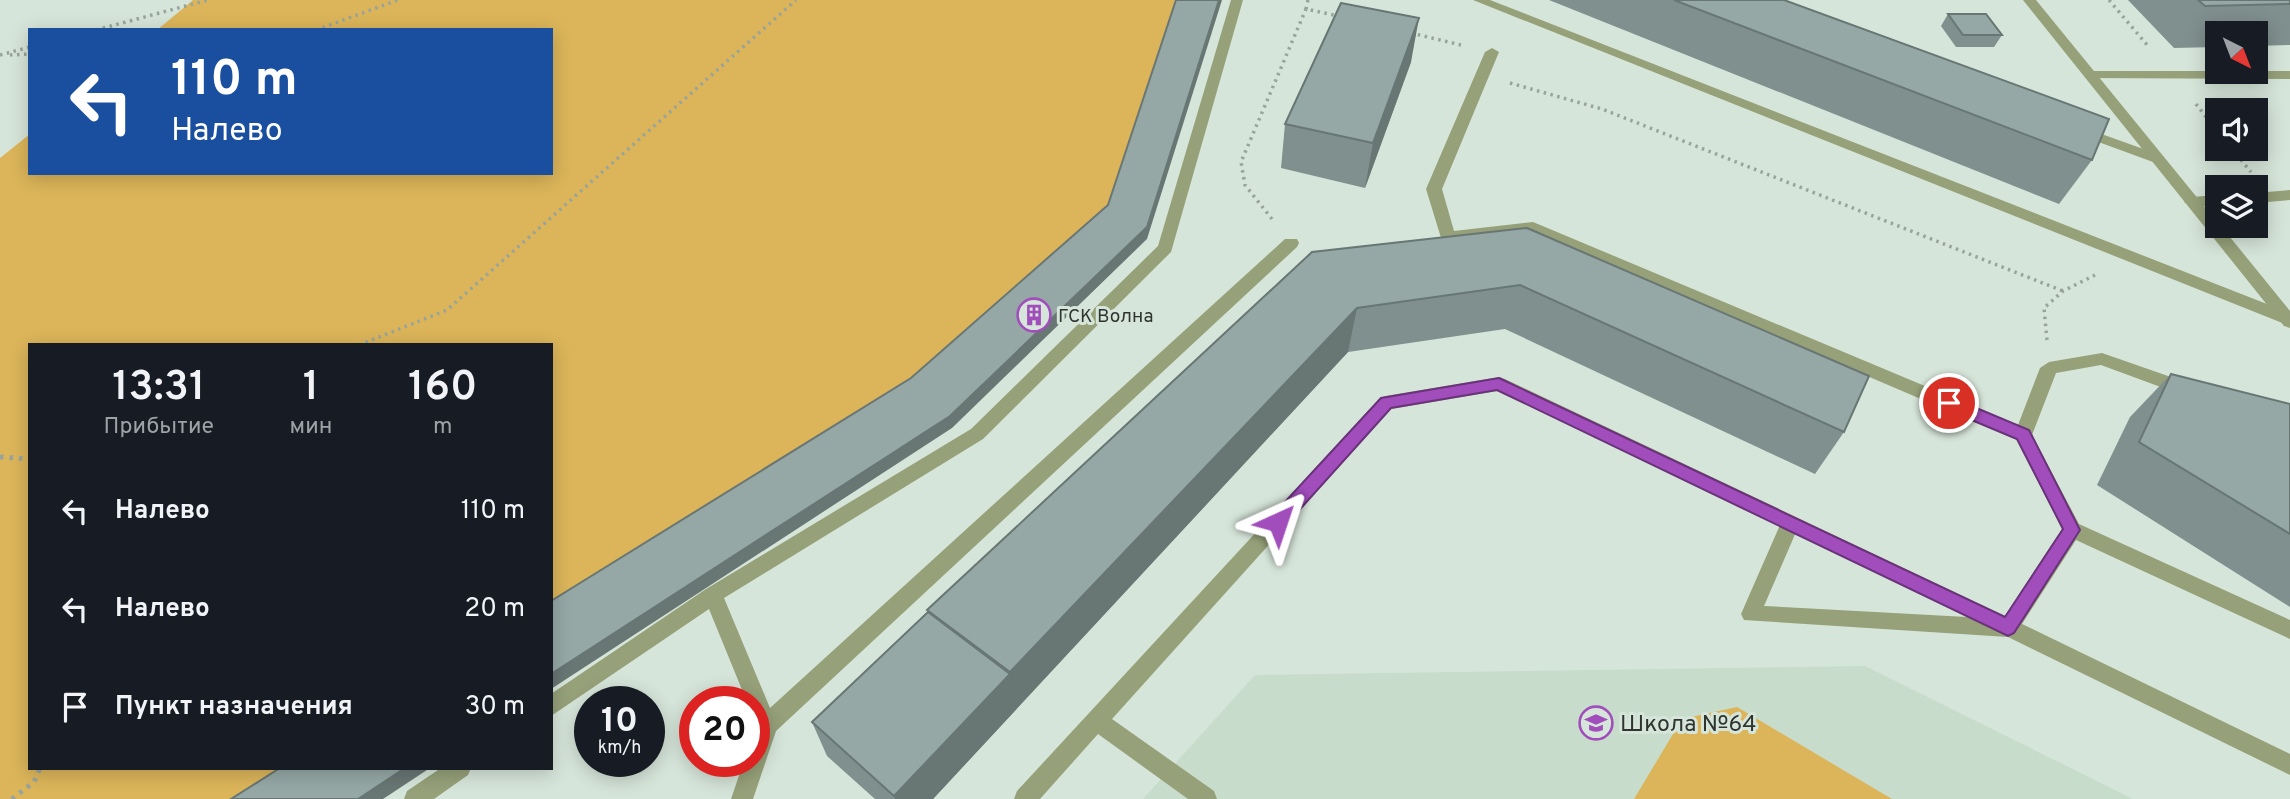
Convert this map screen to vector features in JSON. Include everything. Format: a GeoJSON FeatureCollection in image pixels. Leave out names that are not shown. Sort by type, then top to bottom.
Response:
{"type":"FeatureCollection","features":[{"type":"Feature","properties":{"kind":"street"},"geometry":{"type":"LineString","coordinates":[[553,705],[713,595],[977,434],[1165,248],[1237,0]]}},
{"type":"Feature","properties":{"kind":"street"},"geometry":{"type":"LineString","coordinates":[[1479,0],[2289,320]]}},
{"type":"Feature","properties":{"kind":"street"},"geometry":{"type":"LineString","coordinates":[[2029,0],[2289,320]]}},
{"type":"Feature","properties":{"kind":"street"},"geometry":{"type":"LineString","coordinates":[[1492,52],[1434,189],[1448,236],[1528,226],[2023,435],[2072,530],[2290,630]]}},
{"type":"Feature","properties":{"kind":"street"},"geometry":{"type":"LineString","coordinates":[[2090,75],[2290,75]]}},
{"type":"Feature","properties":{"kind":"street"},"geometry":{"type":"LineString","coordinates":[[2067,125],[2158,159]]}},
{"type":"Feature","properties":{"kind":"street"},"geometry":{"type":"LineString","coordinates":[[2268,197],[2290,195]]}},
{"type":"Feature","properties":{"kind":"street"},"geometry":{"type":"LineString","coordinates":[[2193,202],[2205,201]]}},
{"type":"Feature","properties":{"kind":"street"},"geometry":{"type":"LineString","coordinates":[[770,721],[1291,243]]}},
{"type":"Feature","properties":{"kind":"street"},"geometry":{"type":"LineString","coordinates":[[2023,435],[2049,368],[2102,359],[2202,396]]}},
{"type":"Feature","properties":{"kind":"street"},"geometry":{"type":"LineString","coordinates":[[1025,799],[1386,402],[1499,384],[1791,522],[2290,765]]}},
{"type":"Feature","properties":{"kind":"street"},"geometry":{"type":"LineString","coordinates":[[1791,522],[1751,614],[2008,628]]}},
{"type":"Feature","properties":{"kind":"street"},"geometry":{"type":"LineString","coordinates":[[2008,628],[2072,530]]}},
{"type":"Feature","properties":{"kind":"street"},"geometry":{"type":"LineString","coordinates":[[713,595],[750,686]]}},
{"type":"Feature","properties":{"kind":"street"},"geometry":{"type":"LineString","coordinates":[[1096,720],[1206,799]]}},
{"type":"Feature","properties":{"kind":"street"},"geometry":{"type":"LineString","coordinates":[[415,799],[457,770]]}},
{"type":"Feature","properties":{"kind":"street"},"geometry":{"type":"LineString","coordinates":[[742,799],[749,777]]}},
{"type":"Feature","properties":{"kind":"path"},"geometry":{"type":"LineString","coordinates":[[103,28],[208,0]]}},
{"type":"Feature","properties":{"kind":"path"},"geometry":{"type":"LineString","coordinates":[[321,28],[398,0]]}},
{"type":"Feature","properties":{"kind":"path"},"geometry":{"type":"LineString","coordinates":[[364,343],[447,310],[796,0]]}},
{"type":"Feature","properties":{"kind":"path"},"geometry":{"type":"LineString","coordinates":[[1291,243],[1245,185],[1241,162],[1308,0]]}},
{"type":"Feature","properties":{"kind":"path"},"geometry":{"type":"LineString","coordinates":[[1306,9],[1346,18]]}},
{"type":"Feature","properties":{"kind":"path"},"geometry":{"type":"LineString","coordinates":[[1399,30],[1492,52]]}},
{"type":"Feature","properties":{"kind":"path"},"geometry":{"type":"LineString","coordinates":[[1,55],[28,48]]}},
{"type":"Feature","properties":{"kind":"path"},"geometry":{"type":"LineString","coordinates":[[1,55],[28,54]]}},
{"type":"Feature","properties":{"kind":"path"},"geometry":{"type":"LineString","coordinates":[[1482,76],[1602,109],[2063,291]]}},
{"type":"Feature","properties":{"kind":"path"},"geometry":{"type":"LineString","coordinates":[[2049,368],[2044,308],[2063,291],[2130,257]]}},
{"type":"Feature","properties":{"kind":"path"},"geometry":{"type":"LineString","coordinates":[[0,457],[28,459]]}},
{"type":"Feature","properties":{"kind":"path"},"geometry":{"type":"LineString","coordinates":[[12,799],[34,782],[39,770]]}},
{"type":"Feature","properties":{"kind":"shaded area"},"geometry":{"type":"Polygon","coordinates":[[[193,0],[1180,0],[1108,217],[914,390],[553,615],[553,343],[28,343],[28,770],[305,770],[258,799],[0,799],[0,158],[28,136],[28,175],[553,175],[553,28],[159,28],[193,0]]]}},
{"type":"Feature","properties":{"kind":"shaded area","name":"Школа №64"},"geometry":{"type":"Polygon","coordinates":[[[1865,666],[2133,799],[1143,799],[1255,675],[1865,666]]]}},
{"type":"Feature","properties":{"kind":"shaded area"},"geometry":{"type":"Polygon","coordinates":[[[1737,707],[1892,799],[1634,799],[1682,719],[1737,707]]]}},
{"type":"Feature","properties":{"kind":"building","name":"ГСК Волна"},"geometry":{"type":"Polygon","coordinates":[[[1176,0],[1219,0],[1147,227],[950,416],[553,673],[553,600],[911,378],[1108,205],[1176,0]]]}},
{"type":"Feature","properties":{"kind":"building"},"geometry":{"type":"Polygon","coordinates":[[[1674,0],[1784,0],[2109,119],[2092,160],[1674,0]]]}},
{"type":"Feature","properties":{"kind":"building"},"geometry":{"type":"Polygon","coordinates":[[[2198,0],[2290,0],[2290,4],[2205,6],[2198,0]]]}},
{"type":"Feature","properties":{"kind":"building"},"geometry":{"type":"Polygon","coordinates":[[[1341,3],[1419,18],[1373,143],[1285,124],[1341,3]]]}},
{"type":"Feature","properties":{"kind":"building"},"geometry":{"type":"Polygon","coordinates":[[[1948,14],[1986,14],[2002,35],[1963,35],[1948,14]]]}},
{"type":"Feature","properties":{"kind":"building"},"geometry":{"type":"Polygon","coordinates":[[[1527,228],[1869,376],[1844,432],[1520,285],[1357,308],[1010,672],[927,610],[1312,252],[1527,228]]]}},
{"type":"Feature","properties":{"kind":"building"},"geometry":{"type":"Polygon","coordinates":[[[2171,374],[2290,404],[2290,534],[2139,442],[2171,374]]]}},
{"type":"Feature","properties":{"kind":"building"},"geometry":{"type":"Polygon","coordinates":[[[928,612],[1010,674],[894,796],[812,722],[928,612]]]}},
{"type":"Feature","properties":{"kind":"building"},"geometry":{"type":"Polygon","coordinates":[[[277,770],[402,770],[358,799],[231,799],[277,770]]]}},
{"type":"Feature","properties":{"kind":"place","name":"ГСК Волна"},"geometry":{"type":"Point","coordinates":[1034,315]}},
{"type":"Feature","properties":{"kind":"place","name":"Школа №64"},"geometry":{"type":"Point","coordinates":[1596,723]}},
{"type":"Feature","properties":{"kind":"route"},"geometry":{"type":"LineString","coordinates":[[1278,522],[1386,402],[1499,384],[2008,628],[2072,530],[2023,435],[1949,403]]}}]}
